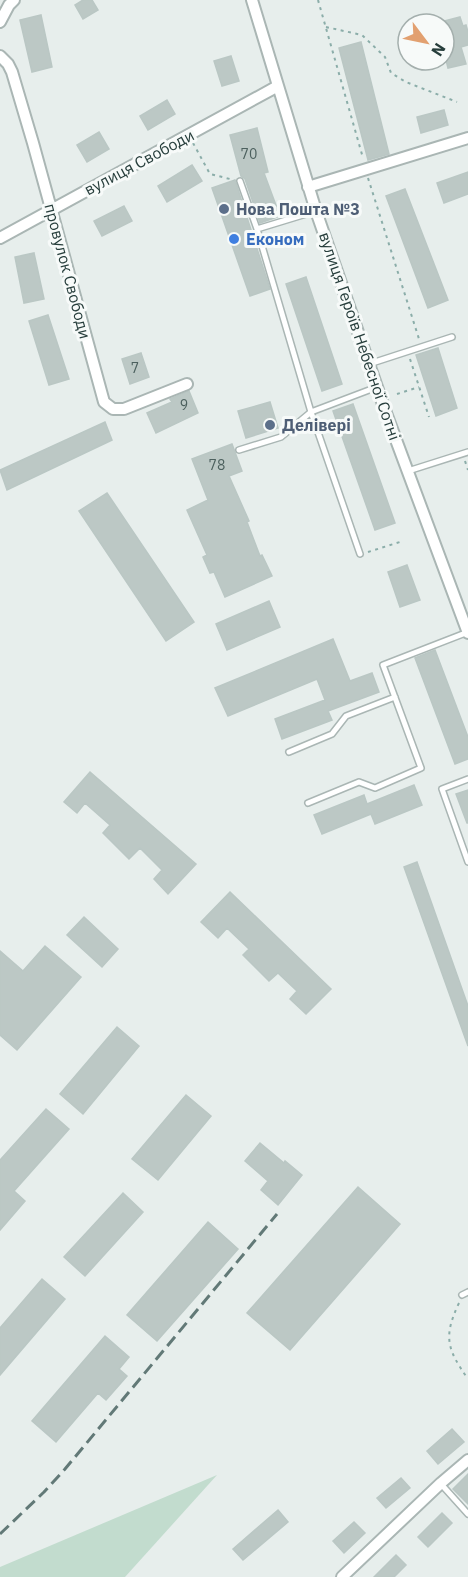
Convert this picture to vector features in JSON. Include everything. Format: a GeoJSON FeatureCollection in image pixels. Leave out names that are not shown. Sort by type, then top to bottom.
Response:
{"type":"FeatureCollection","features":[{"type":"Feature","properties":{"kind":"street"},"geometry":{"type":"LineString","coordinates":[[0,22],[14,0]]}},
{"type":"Feature","properties":{"kind":"street","name":"вулиця Героїв Небесної Сотні"},"geometry":{"type":"LineString","coordinates":[[252,0],[316,211],[377,387],[468,633]]}},
{"type":"Feature","properties":{"kind":"street","name":"провулок Свободи"},"geometry":{"type":"LineString","coordinates":[[0,56],[12,72],[104,402],[113,409],[124,409],[187,384]]}},
{"type":"Feature","properties":{"kind":"street","name":"вулиця Свободи"},"geometry":{"type":"LineString","coordinates":[[0,238],[278,86]]}},
{"type":"Feature","properties":{"kind":"street"},"geometry":{"type":"LineString","coordinates":[[308,187],[468,138]]}},
{"type":"Feature","properties":{"kind":"street"},"geometry":{"type":"LineString","coordinates":[[342,1577],[441,1483],[468,1461]]}},
{"type":"Feature","properties":{"kind":"lane"},"geometry":{"type":"LineString","coordinates":[[240,181],[257,229],[311,412],[360,554]]}},
{"type":"Feature","properties":{"kind":"lane"},"geometry":{"type":"LineString","coordinates":[[257,229],[316,211]]}},
{"type":"Feature","properties":{"kind":"lane"},"geometry":{"type":"LineString","coordinates":[[369,364],[452,337]]}},
{"type":"Feature","properties":{"kind":"lane"},"geometry":{"type":"LineString","coordinates":[[239,450],[281,437],[311,412],[377,387]]}},
{"type":"Feature","properties":{"kind":"lane"},"geometry":{"type":"LineString","coordinates":[[408,471],[468,452]]}},
{"type":"Feature","properties":{"kind":"lane"},"geometry":{"type":"LineString","coordinates":[[308,803],[359,782],[375,788],[422,768],[383,665],[468,633]]}},
{"type":"Feature","properties":{"kind":"lane"},"geometry":{"type":"LineString","coordinates":[[289,752],[332,734],[346,716],[395,697]]}},
{"type":"Feature","properties":{"kind":"lane"},"geometry":{"type":"LineString","coordinates":[[468,779],[442,789],[468,862]]}},
{"type":"Feature","properties":{"kind":"lane"},"geometry":{"type":"LineString","coordinates":[[441,1483],[468,1514]]}},
{"type":"Feature","properties":{"kind":"path"},"geometry":{"type":"LineString","coordinates":[[318,0],[366,169],[422,347]]}},
{"type":"Feature","properties":{"kind":"path"},"geometry":{"type":"LineString","coordinates":[[326,27],[362,34],[384,57],[391,73],[406,82],[457,102]]}},
{"type":"Feature","properties":{"kind":"path"},"geometry":{"type":"LineString","coordinates":[[189,136],[210,174],[240,181]]}},
{"type":"Feature","properties":{"kind":"path"},"geometry":{"type":"LineString","coordinates":[[408,351],[429,417]]}},
{"type":"Feature","properties":{"kind":"path"},"geometry":{"type":"LineString","coordinates":[[397,394],[419,387]]}},
{"type":"Feature","properties":{"kind":"path"},"geometry":{"type":"LineString","coordinates":[[360,554],[403,541]]}},
{"type":"Feature","properties":{"kind":"path"},"geometry":{"type":"LineString","coordinates":[[465,1293],[452,1318],[448,1341],[455,1360],[468,1378]]}},
{"type":"Feature","properties":{"kind":"green space"},"geometry":{"type":"Polygon","coordinates":[[[217,1475],[125,1577],[0,1577],[0,1567],[217,1475]]]}},
{"type":"Feature","properties":{"kind":"building"},"geometry":{"type":"Polygon","coordinates":[[[83,0],[92,0],[98,10],[83,19],[75,5],[83,0]]]}},
{"type":"Feature","properties":{"kind":"building"},"geometry":{"type":"Polygon","coordinates":[[[41,15],[52,67],[32,72],[20,20],[41,15]]]}},
{"type":"Feature","properties":{"kind":"building"},"geometry":{"type":"Polygon","coordinates":[[[460,17],[463,26],[466,25],[468,45],[461,47],[466,64],[456,66],[456,18],[460,17]]]}},
{"type":"Feature","properties":{"kind":"building"},"geometry":{"type":"Polygon","coordinates":[[[361,42],[389,154],[368,160],[339,48],[361,42]]]}},
{"type":"Feature","properties":{"kind":"building"},"geometry":{"type":"Polygon","coordinates":[[[231,56],[239,81],[222,86],[214,61],[231,56]]]}},
{"type":"Feature","properties":{"kind":"building"},"geometry":{"type":"Polygon","coordinates":[[[167,100],[175,114],[148,130],[140,116],[167,100]]]}},
{"type":"Feature","properties":{"kind":"building"},"geometry":{"type":"Polygon","coordinates":[[[444,110],[448,125],[421,133],[417,117],[444,110]]]}},
{"type":"Feature","properties":{"kind":"building"},"geometry":{"type":"Polygon","coordinates":[[[257,128],[268,172],[264,173],[280,216],[260,223],[245,179],[241,176],[230,135],[257,128]]]}},
{"type":"Feature","properties":{"kind":"building"},"geometry":{"type":"Polygon","coordinates":[[[99,132],[109,149],[87,162],[77,145],[99,132]]]}},
{"type":"Feature","properties":{"kind":"building"},"geometry":{"type":"Polygon","coordinates":[[[192,165],[202,181],[167,202],[158,186],[192,165]]]}},
{"type":"Feature","properties":{"kind":"building"},"geometry":{"type":"Polygon","coordinates":[[[468,172],[468,194],[444,203],[437,183],[468,172]]]}},
{"type":"Feature","properties":{"kind":"building"},"geometry":{"type":"Polygon","coordinates":[[[235,180],[270,289],[250,296],[212,188],[235,180]]]}},
{"type":"Feature","properties":{"kind":"building"},"geometry":{"type":"Polygon","coordinates":[[[405,189],[448,300],[428,308],[386,196],[405,189]]]}},
{"type":"Feature","properties":{"kind":"building"},"geometry":{"type":"Polygon","coordinates":[[[124,206],[132,221],[102,236],[94,221],[124,206]]]}},
{"type":"Feature","properties":{"kind":"building"},"geometry":{"type":"Polygon","coordinates":[[[34,253],[44,299],[24,303],[15,257],[34,253]]]}},
{"type":"Feature","properties":{"kind":"building"},"geometry":{"type":"Polygon","coordinates":[[[306,277],[342,384],[322,391],[286,284],[306,277]]]}},
{"type":"Feature","properties":{"kind":"building"},"geometry":{"type":"Polygon","coordinates":[[[48,315],[69,379],[49,385],[29,321],[48,315]]]}},
{"type":"Feature","properties":{"kind":"building"},"geometry":{"type":"Polygon","coordinates":[[[438,348],[457,408],[436,416],[416,355],[438,348]]]}},
{"type":"Feature","properties":{"kind":"building"},"geometry":{"type":"Polygon","coordinates":[[[141,353],[149,377],[130,384],[122,359],[141,353]]]}},
{"type":"Feature","properties":{"kind":"building"},"geometry":{"type":"Polygon","coordinates":[[[189,391],[198,413],[156,433],[147,413],[172,402],[170,399],[189,391]]]}},
{"type":"Feature","properties":{"kind":"building"},"geometry":{"type":"Polygon","coordinates":[[[270,402],[278,428],[246,438],[238,411],[270,402]]]}},
{"type":"Feature","properties":{"kind":"building"},"geometry":{"type":"Polygon","coordinates":[[[353,404],[395,523],[375,530],[333,411],[353,404]]]}},
{"type":"Feature","properties":{"kind":"building"},"geometry":{"type":"Polygon","coordinates":[[[105,422],[112,440],[7,490],[0,470],[105,422]]]}},
{"type":"Feature","properties":{"kind":"building"},"geometry":{"type":"Polygon","coordinates":[[[232,444],[242,471],[229,476],[249,521],[247,522],[260,556],[262,555],[272,576],[225,597],[214,572],[210,573],[203,557],[207,555],[187,510],[208,500],[192,459],[232,444]]]}},
{"type":"Feature","properties":{"kind":"building"},"geometry":{"type":"Polygon","coordinates":[[[107,493],[194,622],[166,641],[79,511],[107,493]]]}},
{"type":"Feature","properties":{"kind":"building"},"geometry":{"type":"Polygon","coordinates":[[[407,565],[420,600],[400,607],[388,572],[407,565]]]}},
{"type":"Feature","properties":{"kind":"building"},"geometry":{"type":"Polygon","coordinates":[[[269,601],[280,627],[227,650],[216,624],[269,601]]]}},
{"type":"Feature","properties":{"kind":"building"},"geometry":{"type":"Polygon","coordinates":[[[333,639],[350,681],[372,673],[379,692],[328,711],[332,720],[282,739],[275,719],[325,700],[317,679],[228,716],[215,688],[333,639]]]}},
{"type":"Feature","properties":{"kind":"building"},"geometry":{"type":"Polygon","coordinates":[[[435,650],[468,737],[468,759],[455,764],[415,658],[435,650]]]}},
{"type":"Feature","properties":{"kind":"building"},"geometry":{"type":"Polygon","coordinates":[[[90,772],[196,864],[168,894],[154,879],[162,870],[140,848],[129,859],[103,833],[110,825],[85,803],[77,813],[64,802],[90,772]]]}},
{"type":"Feature","properties":{"kind":"building"},"geometry":{"type":"Polygon","coordinates":[[[414,785],[422,805],[375,824],[371,814],[322,834],[314,815],[364,795],[367,804],[414,785]]]}},
{"type":"Feature","properties":{"kind":"building"},"geometry":{"type":"Polygon","coordinates":[[[468,790],[468,823],[467,823],[456,794],[468,790]]]}},
{"type":"Feature","properties":{"kind":"building"},"geometry":{"type":"Polygon","coordinates":[[[417,862],[468,1006],[468,1046],[404,867],[417,862]]]}},
{"type":"Feature","properties":{"kind":"building"},"geometry":{"type":"Polygon","coordinates":[[[230,892],[331,989],[306,1014],[290,999],[297,991],[278,973],[269,981],[243,955],[249,949],[227,928],[218,938],[201,922],[230,892]]]}},
{"type":"Feature","properties":{"kind":"building"},"geometry":{"type":"Polygon","coordinates":[[[84,917],[118,949],[102,967],[67,935],[84,917]]]}},
{"type":"Feature","properties":{"kind":"building"},"geometry":{"type":"Polygon","coordinates":[[[45,946],[81,977],[17,1050],[0,1035],[0,951],[23,971],[45,946]]]}},
{"type":"Feature","properties":{"kind":"building"},"geometry":{"type":"Polygon","coordinates":[[[117,1027],[139,1046],[83,1114],[60,1094],[117,1027]]]}},
{"type":"Feature","properties":{"kind":"building"},"geometry":{"type":"Polygon","coordinates":[[[186,1095],[211,1116],[158,1180],[132,1159],[186,1095]]]}},
{"type":"Feature","properties":{"kind":"building"},"geometry":{"type":"Polygon","coordinates":[[[46,1109],[69,1129],[14,1191],[25,1201],[0,1230],[0,1160],[46,1109]]]}},
{"type":"Feature","properties":{"kind":"building"},"geometry":{"type":"Polygon","coordinates":[[[260,1143],[302,1175],[278,1205],[261,1190],[268,1181],[245,1161],[260,1143]]]}},
{"type":"Feature","properties":{"kind":"building"},"geometry":{"type":"Polygon","coordinates":[[[358,1187],[400,1224],[290,1350],[247,1313],[358,1187]]]}},
{"type":"Feature","properties":{"kind":"building"},"geometry":{"type":"Polygon","coordinates":[[[123,1193],[143,1212],[85,1276],[64,1257],[123,1193]]]}},
{"type":"Feature","properties":{"kind":"building"},"geometry":{"type":"Polygon","coordinates":[[[208,1222],[238,1249],[157,1341],[127,1315],[208,1222]]]}},
{"type":"Feature","properties":{"kind":"building"},"geometry":{"type":"Polygon","coordinates":[[[42,1279],[65,1299],[0,1375],[0,1328],[42,1279]]]}},
{"type":"Feature","properties":{"kind":"building"},"geometry":{"type":"Polygon","coordinates":[[[105,1336],[129,1357],[119,1369],[127,1376],[106,1400],[98,1393],[56,1442],[32,1421],[105,1336]]]}},
{"type":"Feature","properties":{"kind":"building"},"geometry":{"type":"Polygon","coordinates":[[[452,1429],[464,1442],[438,1464],[427,1451],[452,1429]]]}},
{"type":"Feature","properties":{"kind":"building"},"geometry":{"type":"Polygon","coordinates":[[[468,1474],[468,1504],[453,1489],[468,1474]]]}},
{"type":"Feature","properties":{"kind":"building"},"geometry":{"type":"Polygon","coordinates":[[[401,1478],[410,1488],[386,1508],[377,1498],[401,1478]]]}},
{"type":"Feature","properties":{"kind":"building"},"geometry":{"type":"Polygon","coordinates":[[[278,1510],[288,1522],[243,1560],[233,1549],[278,1510]]]}},
{"type":"Feature","properties":{"kind":"building"},"geometry":{"type":"Polygon","coordinates":[[[442,1513],[452,1523],[428,1547],[418,1537],[442,1513]]]}},
{"type":"Feature","properties":{"kind":"building"},"geometry":{"type":"Polygon","coordinates":[[[354,1522],[365,1533],[344,1553],[333,1541],[354,1522]]]}},
{"type":"Feature","properties":{"kind":"building"},"geometry":{"type":"Polygon","coordinates":[[[396,1555],[406,1565],[394,1577],[374,1577],[396,1555]]]}},
{"type":"Feature","properties":{"kind":"railway"},"geometry":{"type":"LineString","coordinates":[[0,1534],[65,1469],[277,1214]]}},
{"type":"Feature","properties":{"kind":"place","name":"Нова Пошта №3"},"geometry":{"type":"Point","coordinates":[224,209]}},
{"type":"Feature","properties":{"kind":"place","name":"Економ"},"geometry":{"type":"Point","coordinates":[234,239]}},
{"type":"Feature","properties":{"kind":"place","name":"Делівері"},"geometry":{"type":"Point","coordinates":[270,425]}}]}
